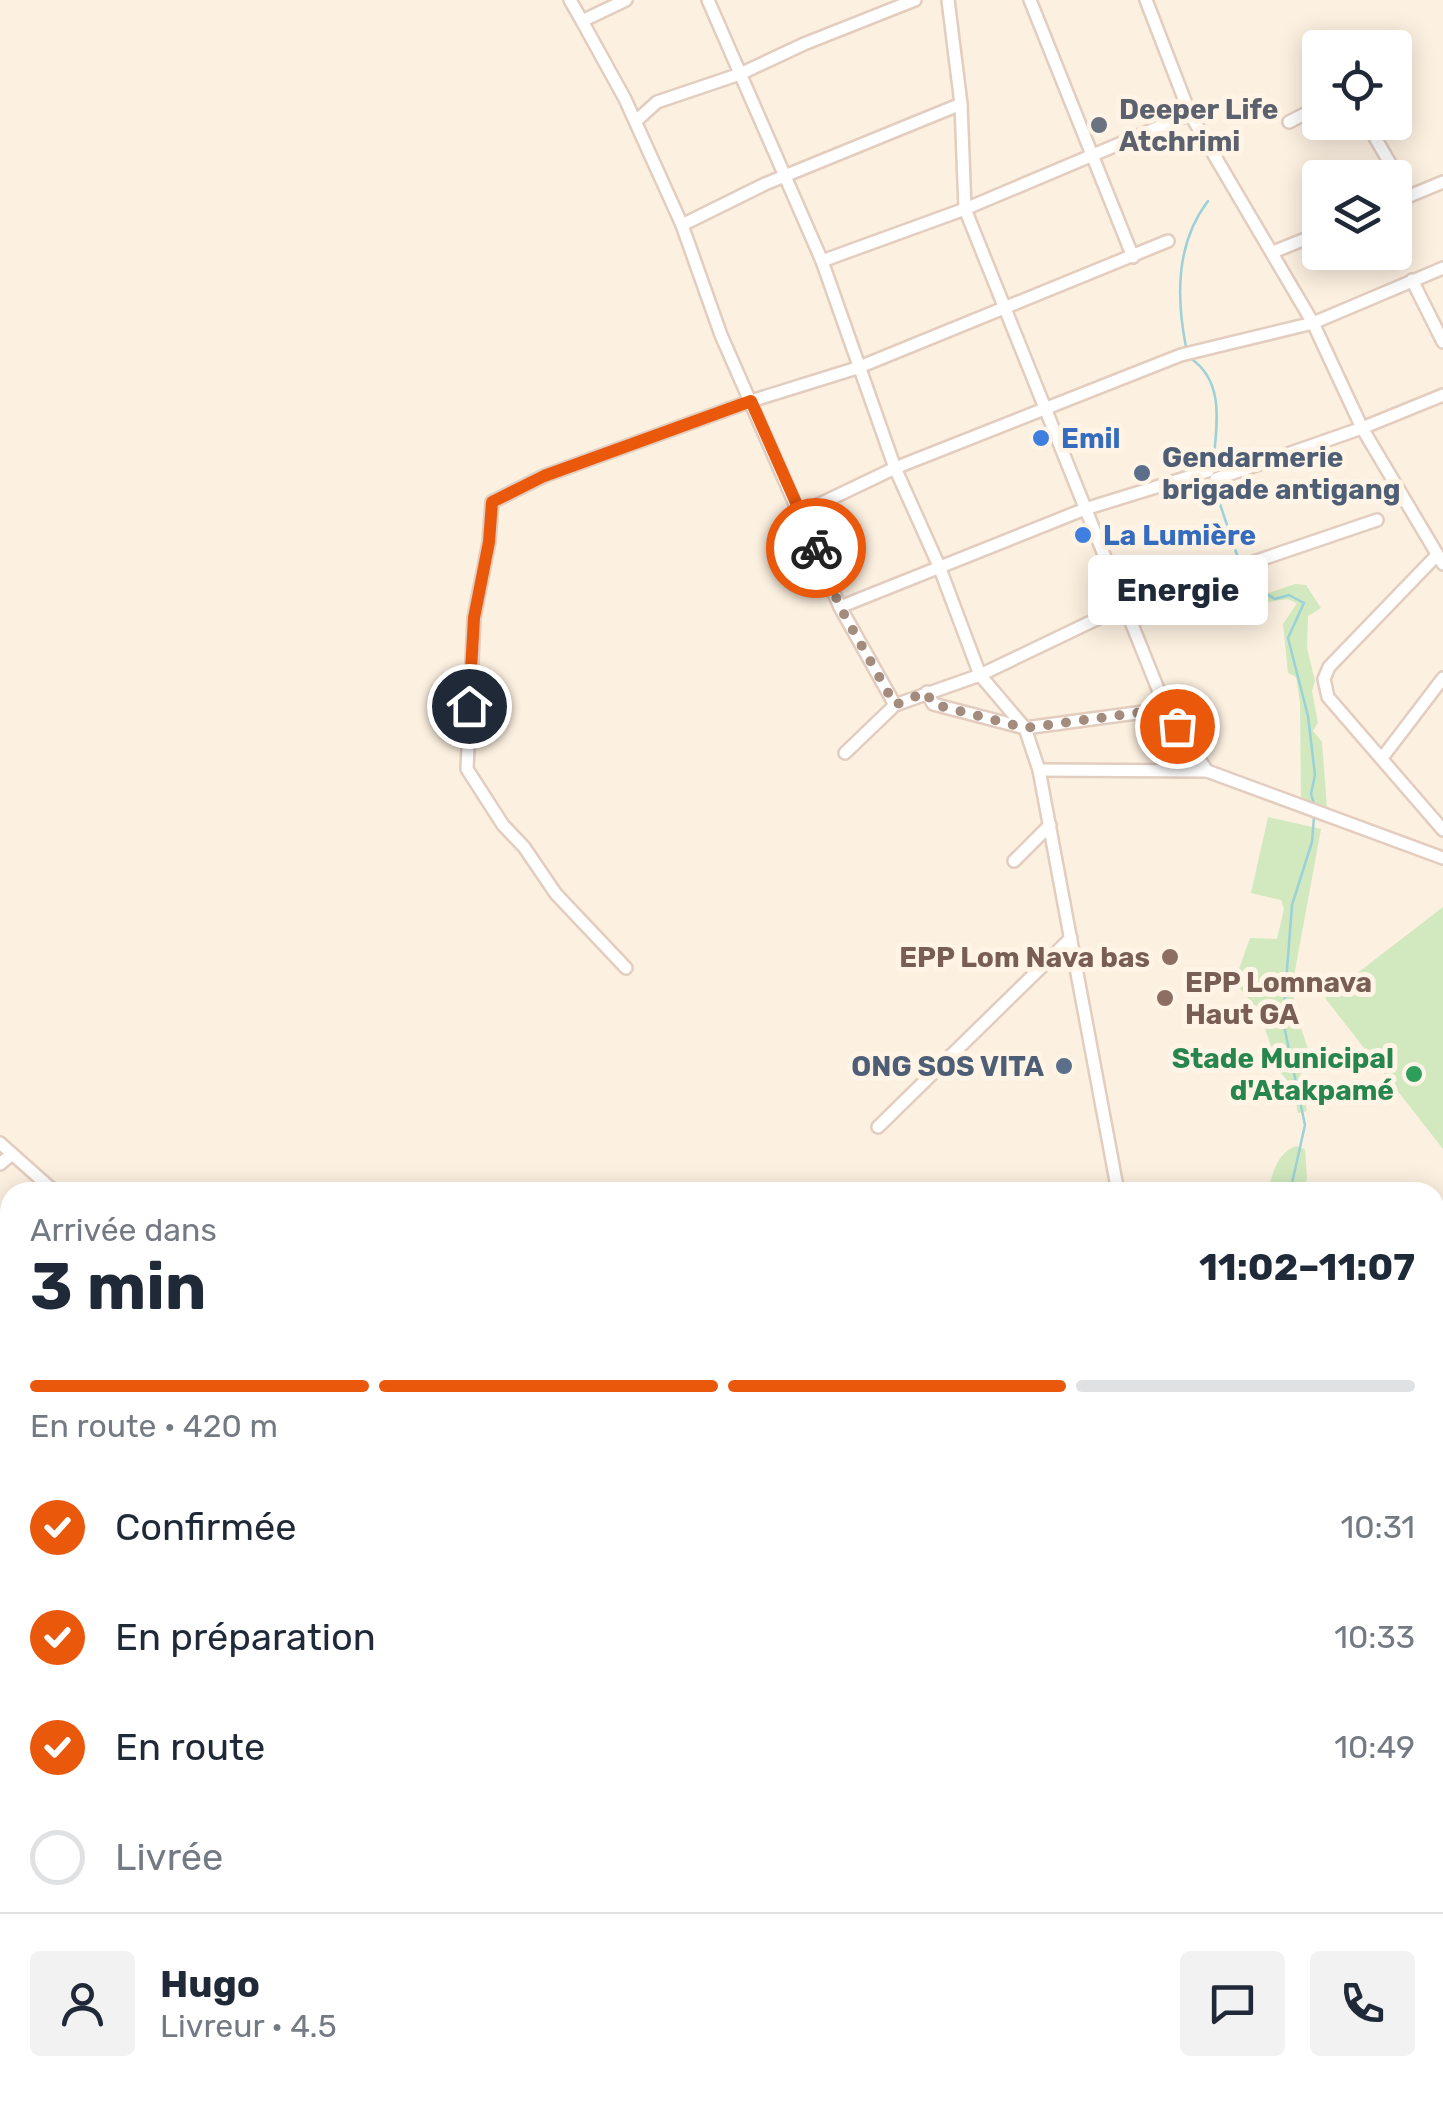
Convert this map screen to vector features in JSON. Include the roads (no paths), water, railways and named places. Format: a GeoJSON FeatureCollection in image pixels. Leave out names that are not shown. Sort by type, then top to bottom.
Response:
{"type":"FeatureCollection","features":[{"type":"Feature","properties":{"kind":"street"},"geometry":{"type":"LineString","coordinates":[[570,0],[636,121],[788,490],[840,607],[895,705]]}},
{"type":"Feature","properties":{"kind":"street"},"geometry":{"type":"LineString","coordinates":[[582,21],[626,0]]}},
{"type":"Feature","properties":{"kind":"street"},"geometry":{"type":"LineString","coordinates":[[708,0],[822,262],[894,468],[940,566],[980,675],[1025,728],[1039,770],[1116,1182]]}},
{"type":"Feature","properties":{"kind":"street"},"geometry":{"type":"LineString","coordinates":[[636,121],[657,102],[740,74],[914,0]]}},
{"type":"Feature","properties":{"kind":"street"},"geometry":{"type":"LineString","coordinates":[[948,0],[960,104],[965,209],[1166,709],[1207,771]]}},
{"type":"Feature","properties":{"kind":"street"},"geometry":{"type":"LineString","coordinates":[[1030,0],[1133,257]]}},
{"type":"Feature","properties":{"kind":"street"},"geometry":{"type":"LineString","coordinates":[[1146,0],[1190,114],[1313,323],[1362,428],[1440,559],[1329,667],[1324,679],[1328,696],[1443,830]]}},
{"type":"Feature","properties":{"kind":"street"},"geometry":{"type":"LineString","coordinates":[[682,225],[960,104]]}},
{"type":"Feature","properties":{"kind":"street"},"geometry":{"type":"LineString","coordinates":[[822,262],[965,209],[1190,114]]}},
{"type":"Feature","properties":{"kind":"street"},"geometry":{"type":"LineString","coordinates":[[1289,122],[1302,115]]}},
{"type":"Feature","properties":{"kind":"street"},"geometry":{"type":"LineString","coordinates":[[1412,195],[1443,182]]}},
{"type":"Feature","properties":{"kind":"street"},"geometry":{"type":"LineString","coordinates":[[1273,252],[1302,240]]}},
{"type":"Feature","properties":{"kind":"street"},"geometry":{"type":"LineString","coordinates":[[626,968],[556,894],[503,825],[467,769],[474,618],[489,542],[492,502],[544,476],[751,401],[857,368],[1168,242]]}},
{"type":"Feature","properties":{"kind":"street"},"geometry":{"type":"LineString","coordinates":[[801,513],[894,468],[1188,354],[1313,323],[1443,268]]}},
{"type":"Feature","properties":{"kind":"street"},"geometry":{"type":"LineString","coordinates":[[1412,280],[1443,342]]}},
{"type":"Feature","properties":{"kind":"street"},"geometry":{"type":"LineString","coordinates":[[840,607],[1085,509],[1212,475],[1362,428],[1443,395]]}},
{"type":"Feature","properties":{"kind":"street"},"geometry":{"type":"LineString","coordinates":[[844,753],[895,705],[980,675],[1124,606],[1376,520]]}},
{"type":"Feature","properties":{"kind":"street"},"geometry":{"type":"LineString","coordinates":[[1382,758],[1443,678]]}},
{"type":"Feature","properties":{"kind":"street"},"geometry":{"type":"LineString","coordinates":[[926,692],[933,704],[1025,728],[1166,709]]}},
{"type":"Feature","properties":{"kind":"street"},"geometry":{"type":"LineString","coordinates":[[1039,770],[1207,771],[1443,858]]}},
{"type":"Feature","properties":{"kind":"street"},"geometry":{"type":"LineString","coordinates":[[1014,861],[1050,825]]}},
{"type":"Feature","properties":{"kind":"street"},"geometry":{"type":"LineString","coordinates":[[878,1127],[1071,938]]}},
{"type":"Feature","properties":{"kind":"street"},"geometry":{"type":"LineString","coordinates":[[0,1143],[44,1182]]}},
{"type":"Feature","properties":{"kind":"street"},"geometry":{"type":"LineString","coordinates":[[0,1164],[12,1154]]}},
{"type":"Feature","properties":{"kind":"waterway"},"geometry":{"type":"LineString","coordinates":[[1186,347],[1181,271],[1190,234],[1208,201]]}},
{"type":"Feature","properties":{"kind":"waterway"},"geometry":{"type":"LineString","coordinates":[[1190,358],[1202,368],[1215,394],[1213,470]]}},
{"type":"Feature","properties":{"kind":"waterway"},"geometry":{"type":"LineString","coordinates":[[1213,483],[1239,561]]}},
{"type":"Feature","properties":{"kind":"waterway"},"geometry":{"type":"LineString","coordinates":[[1245,572],[1253,586],[1275,599],[1289,595],[1304,603],[1288,638],[1308,716],[1314,804]]}},
{"type":"Feature","properties":{"kind":"waterway"},"geometry":{"type":"LineString","coordinates":[[1292,1182],[1305,1125],[1283,1021],[1292,905],[1312,842],[1314,817]]}},
{"type":"Feature","properties":{"kind":"place","name":"Deeper Life Atchrimi"},"geometry":{"type":"Point","coordinates":[1099,125]}},
{"type":"Feature","properties":{"kind":"place","name":"Emil"},"geometry":{"type":"Point","coordinates":[1041,438]}},
{"type":"Feature","properties":{"kind":"place","name":"Gendarmerie brigade antigang"},"geometry":{"type":"Point","coordinates":[1142,473]}},
{"type":"Feature","properties":{"kind":"place","name":"La Lumière"},"geometry":{"type":"Point","coordinates":[1083,535]}},
{"type":"Feature","properties":{"kind":"place","name":"Energie"},"geometry":{"type":"Point","coordinates":[1177,726]}},
{"type":"Feature","properties":{"kind":"place","name":"EPP Lom Nava bas"},"geometry":{"type":"Point","coordinates":[1170,957]}},
{"type":"Feature","properties":{"kind":"place","name":"EPP Lomnava Haut GA"},"geometry":{"type":"Point","coordinates":[1165,998]}},
{"type":"Feature","properties":{"kind":"place","name":"ONG SOS VITA"},"geometry":{"type":"Point","coordinates":[1064,1066]}},
{"type":"Feature","properties":{"kind":"place","name":"Stade Municipal d'Atakpamé"},"geometry":{"type":"Point","coordinates":[1414,1074]}}]}
